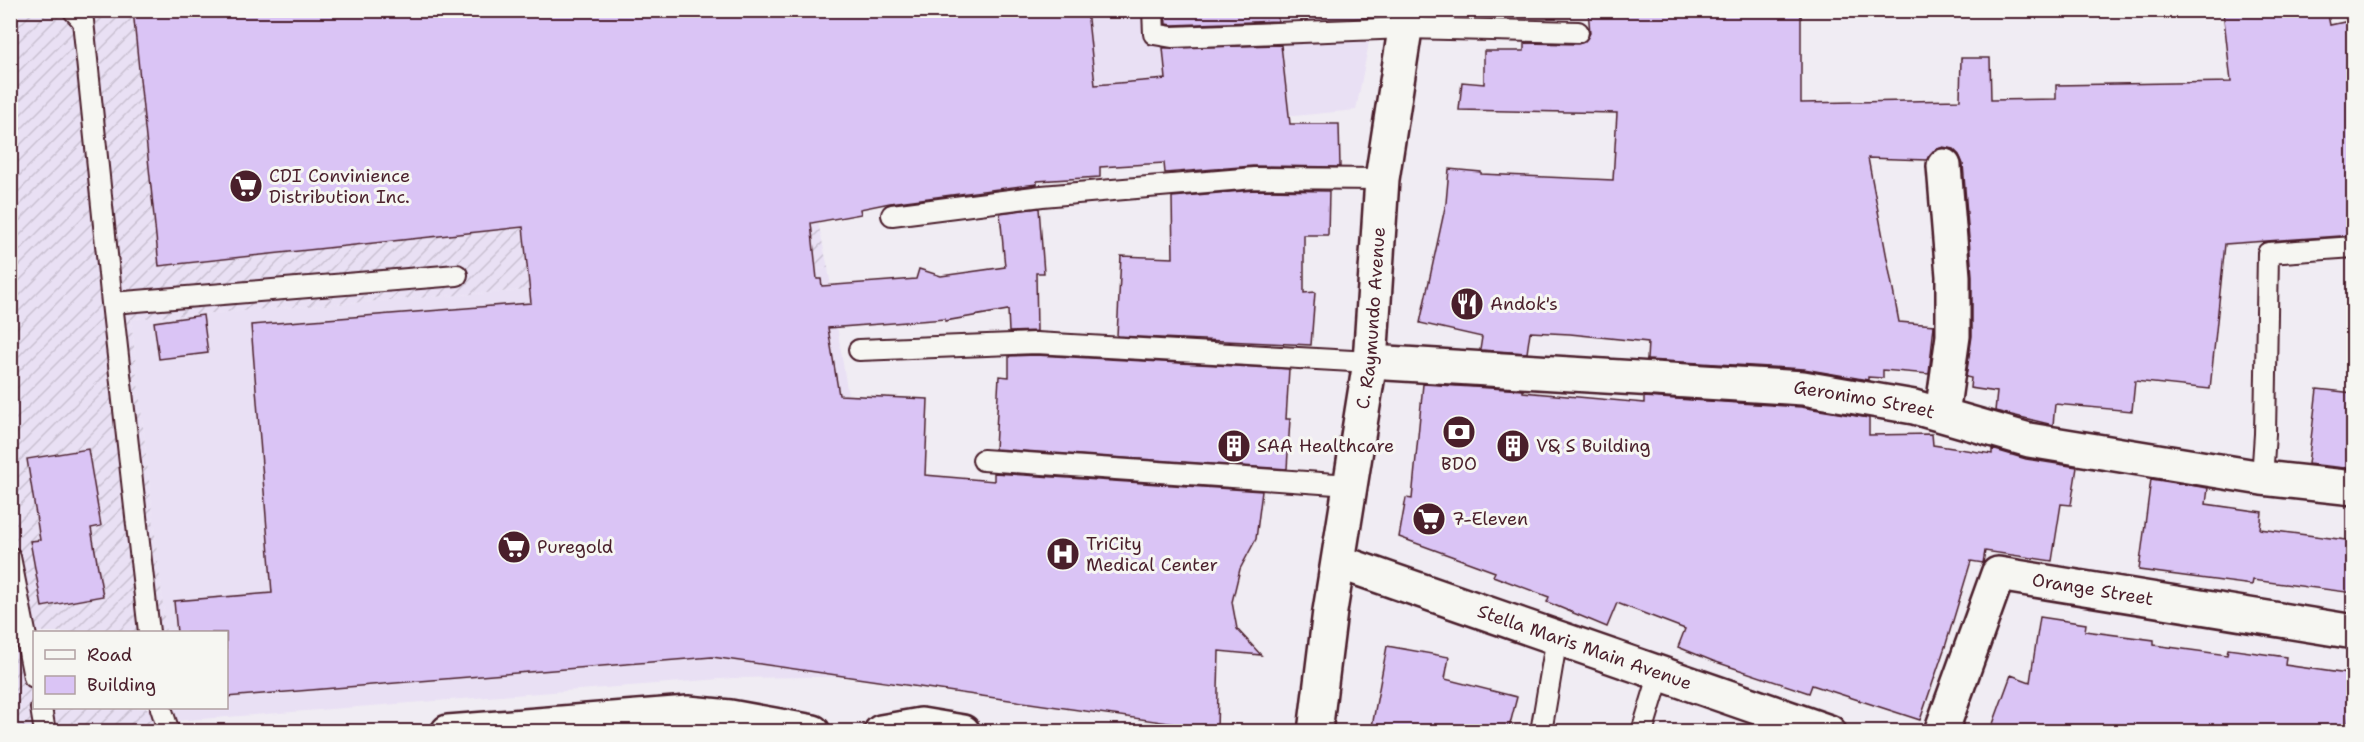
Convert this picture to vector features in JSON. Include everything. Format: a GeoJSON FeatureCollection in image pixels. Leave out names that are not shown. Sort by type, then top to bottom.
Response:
{"type":"FeatureCollection","features":[{"type":"Feature","properties":{"kind":"street","name":"C. Raymundo Avenue"},"geometry":{"type":"LineString","coordinates":[[1315,732],[1330,611],[1370,362],[1382,179],[1407,20]]}},
{"type":"Feature","properties":{"kind":"street"},"geometry":{"type":"LineString","coordinates":[[1942,414],[1953,336],[1953,276],[1944,166]]}},
{"type":"Feature","properties":{"kind":"street","name":"Geronimo Street"},"geometry":{"type":"LineString","coordinates":[[1370,362],[1803,388],[1894,403],[1942,414],[1981,428],[2029,440],[2262,478],[2354,488]]}},
{"type":"Feature","properties":{"kind":"street","name":"Stella Maris Main Avenue"},"geometry":{"type":"LineString","coordinates":[[1339,562],[1660,673],[1792,726],[1829,732]]}},
{"type":"Feature","properties":{"kind":"street","name":"Orange Street"},"geometry":{"type":"LineString","coordinates":[[1941,732],[1998,574],[2354,632]]}},
{"type":"Feature","properties":{"kind":"street"},"geometry":{"type":"LineString","coordinates":[[448,732],[688,713],[730,717],[813,732]]}},
{"type":"Feature","properties":{"kind":"street"},"geometry":{"type":"LineString","coordinates":[[881,732],[921,725],[963,732]]}},
{"type":"Feature","properties":{"kind":"lane"},"geometry":{"type":"LineString","coordinates":[[74,10],[82,21],[149,631]]}},
{"type":"Feature","properties":{"kind":"lane"},"geometry":{"type":"LineString","coordinates":[[1153,10],[1154,34],[1172,37],[1407,20],[1578,32]]}},
{"type":"Feature","properties":{"kind":"lane"},"geometry":{"type":"LineString","coordinates":[[892,215],[1042,196],[1254,178],[1382,179]]}},
{"type":"Feature","properties":{"kind":"lane"},"geometry":{"type":"LineString","coordinates":[[2262,478],[2265,434],[2268,254],[2354,247]]}},
{"type":"Feature","properties":{"kind":"lane"},"geometry":{"type":"LineString","coordinates":[[112,303],[457,276]]}},
{"type":"Feature","properties":{"kind":"lane"},"geometry":{"type":"LineString","coordinates":[[859,350],[1036,343],[1370,362]]}},
{"type":"Feature","properties":{"kind":"lane"},"geometry":{"type":"LineString","coordinates":[[983,460],[1350,485]]}},
{"type":"Feature","properties":{"kind":"lane"},"geometry":{"type":"LineString","coordinates":[[10,557],[33,672]]}},
{"type":"Feature","properties":{"kind":"lane"},"geometry":{"type":"LineString","coordinates":[[1541,732],[1557,637]]}},
{"type":"Feature","properties":{"kind":"lane"},"geometry":{"type":"LineString","coordinates":[[1642,732],[1660,673]]}},
{"type":"Feature","properties":{"kind":"lane"},"geometry":{"type":"LineString","coordinates":[[41,709],[45,732]]}},
{"type":"Feature","properties":{"kind":"lane"},"geometry":{"type":"LineString","coordinates":[[161,709],[169,732]]}},
{"type":"Feature","properties":{"kind":"shaded area"},"geometry":{"type":"Polygon","coordinates":[[[10,11],[1087,11],[1100,135],[806,167],[828,268],[131,319],[166,631],[33,631],[33,709],[174,709],[175,721],[129,726],[115,731],[11,731],[10,11]]]}},
{"type":"Feature","properties":{"kind":"shaded area"},"geometry":{"type":"Polygon","coordinates":[[[1087,11],[1375,11],[1356,110],[1100,135],[1087,11]]]}},
{"type":"Feature","properties":{"kind":"shaded area","name":"Puregold"},"geometry":{"type":"Polygon","coordinates":[[[828,268],[892,676],[733,678],[175,721],[174,709],[228,709],[228,631],[166,631],[131,319],[828,268]]]}},
{"type":"Feature","properties":{"kind":"building"},"geometry":{"type":"Polygon","coordinates":[[[133,10],[1087,10],[1095,85],[1166,79],[1163,48],[1281,45],[1290,124],[1339,124],[1340,167],[1253,166],[1165,173],[1164,163],[1100,167],[1100,177],[1037,181],[1037,184],[890,203],[860,209],[861,214],[811,223],[817,279],[821,279],[822,286],[916,279],[919,269],[941,276],[1005,267],[1000,213],[1039,208],[1044,273],[1036,273],[1037,331],[1009,332],[1008,310],[945,321],[945,319],[828,328],[839,395],[928,399],[925,475],[994,481],[994,473],[1262,491],[1256,539],[1240,569],[1232,602],[1237,629],[1261,655],[1219,651],[1217,730],[712,657],[228,697],[228,631],[177,631],[174,601],[272,593],[251,325],[531,303],[523,227],[159,266],[133,10]]]}},
{"type":"Feature","properties":{"kind":"building"},"geometry":{"type":"Polygon","coordinates":[[[1165,10],[1277,10],[1278,21],[1173,25],[1166,24],[1165,10]]]}},
{"type":"Feature","properties":{"kind":"building"},"geometry":{"type":"Polygon","coordinates":[[[1588,10],[1801,10],[1801,103],[1960,100],[1961,58],[1990,58],[1991,100],[2056,99],[2056,85],[2231,82],[2223,10],[2327,10],[2330,25],[2354,20],[2354,235],[2225,244],[2210,389],[2135,381],[2132,411],[2055,404],[2053,425],[1995,411],[1997,392],[1970,388],[1971,378],[1966,377],[1972,336],[1972,276],[1963,164],[1953,149],[1943,147],[1933,151],[1927,160],[1868,158],[1899,322],[1934,325],[1929,374],[1883,370],[1883,378],[1868,377],[1868,380],[1804,369],[1647,360],[1648,342],[1570,334],[1530,332],[1527,353],[1480,350],[1482,337],[1420,323],[1446,203],[1449,169],[1481,172],[1481,174],[1613,180],[1617,113],[1459,110],[1462,82],[1484,84],[1484,51],[1524,51],[1524,43],[1578,44],[1584,42],[1590,33],[1588,10]]]}},
{"type":"Feature","properties":{"kind":"building"},"geometry":{"type":"Polygon","coordinates":[[[1254,190],[1329,191],[1328,235],[1304,235],[1304,293],[1315,292],[1311,345],[1117,336],[1121,256],[1173,258],[1172,197],[1254,190]]]}},
{"type":"Feature","properties":{"kind":"building"},"geometry":{"type":"Polygon","coordinates":[[[203,315],[208,353],[159,359],[154,322],[203,315]]]}},
{"type":"Feature","properties":{"kind":"building"},"geometry":{"type":"Polygon","coordinates":[[[1036,355],[1289,369],[1286,419],[1290,419],[1287,469],[995,449],[999,376],[1009,377],[1009,356],[1036,355]]]}},
{"type":"Feature","properties":{"kind":"building"},"geometry":{"type":"Polygon","coordinates":[[[1423,384],[1523,390],[1523,392],[1644,403],[1644,397],[1801,407],[1869,418],[1869,435],[1932,434],[1933,445],[1992,454],[1992,449],[2026,459],[2077,467],[2071,505],[2061,504],[2052,561],[1985,551],[1983,563],[1971,561],[1920,720],[1812,685],[1809,693],[1713,661],[1678,647],[1685,629],[1617,603],[1607,627],[1547,602],[1549,597],[1493,576],[1495,572],[1399,537],[1406,498],[1412,499],[1423,384]]]}},
{"type":"Feature","properties":{"kind":"building"},"geometry":{"type":"Polygon","coordinates":[[[2317,389],[2354,393],[2354,469],[2308,464],[2317,389]]]}},
{"type":"Feature","properties":{"kind":"building"},"geometry":{"type":"Polygon","coordinates":[[[88,449],[101,526],[91,528],[103,596],[42,607],[30,541],[40,540],[27,459],[88,449]]]}},
{"type":"Feature","properties":{"kind":"building"},"geometry":{"type":"Polygon","coordinates":[[[2151,479],[2208,488],[2206,504],[2262,512],[2260,529],[2354,541],[2354,593],[2253,580],[2252,585],[2139,570],[2151,479]]]}},
{"type":"Feature","properties":{"kind":"building"},"geometry":{"type":"Polygon","coordinates":[[[2040,617],[2086,624],[2085,631],[2154,640],[2154,645],[2227,655],[2228,649],[2286,657],[2285,665],[2354,675],[2354,692],[2347,732],[1990,732],[2011,675],[2030,682],[2040,617]]]}},
{"type":"Feature","properties":{"kind":"building"},"geometry":{"type":"Polygon","coordinates":[[[1387,646],[1449,657],[1445,679],[1517,697],[1508,732],[1371,732],[1387,646]]]}},
{"type":"Feature","properties":{"kind":"place","name":"CDI Convinience Distribution Inc."},"geometry":{"type":"Point","coordinates":[246,186]}},
{"type":"Feature","properties":{"kind":"place","name":"Andok's"},"geometry":{"type":"Point","coordinates":[1467,304]}},
{"type":"Feature","properties":{"kind":"place","name":"BDO"},"geometry":{"type":"Point","coordinates":[1459,432]}},
{"type":"Feature","properties":{"kind":"place","name":"SAA Healthcare"},"geometry":{"type":"Point","coordinates":[1234,446]}},
{"type":"Feature","properties":{"kind":"place","name":"V& S Building"},"geometry":{"type":"Point","coordinates":[1513,446]}},
{"type":"Feature","properties":{"kind":"place","name":"7-Eleven"},"geometry":{"type":"Point","coordinates":[1429,519]}},
{"type":"Feature","properties":{"kind":"place","name":"Puregold"},"geometry":{"type":"Point","coordinates":[514,547]}},
{"type":"Feature","properties":{"kind":"place","name":"TriCity Medical Center"},"geometry":{"type":"Point","coordinates":[1063,554]}}]}
